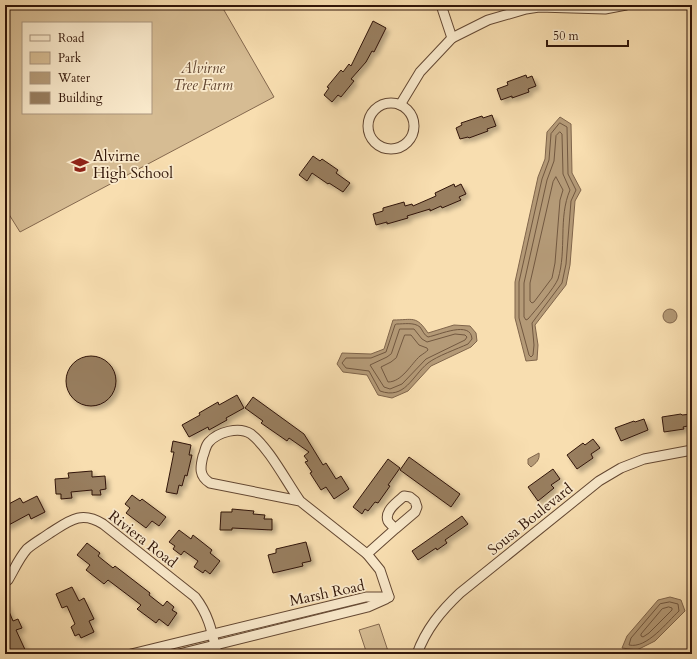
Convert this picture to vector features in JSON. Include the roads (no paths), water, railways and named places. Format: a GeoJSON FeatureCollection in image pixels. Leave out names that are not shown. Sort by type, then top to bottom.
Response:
{"type":"FeatureCollection","features":[{"type":"Feature","properties":{"kind":"street"},"geometry":{"type":"LineString","coordinates":[[441,5],[452,38]]}},
{"type":"Feature","properties":{"kind":"street"},"geometry":{"type":"LineString","coordinates":[[400,105],[420,72],[452,38],[488,20],[526,9],[539,7],[605,9],[626,5]]}},
{"type":"Feature","properties":{"kind":"street"},"geometry":{"type":"LineString","coordinates":[[393,103],[400,105],[407,109],[411,115],[414,122],[414,130],[411,137],[400,147],[385,148],[378,144],[369,132],[368,125],[370,118],[379,106],[393,103]]}},
{"type":"Feature","properties":{"kind":"street"},"geometry":{"type":"LineString","coordinates":[[300,501],[210,483],[203,477],[200,468],[206,445],[214,438],[231,430],[242,430],[251,435],[265,450],[300,501],[367,554],[380,570],[389,597]]}},
{"type":"Feature","properties":{"kind":"street","name":"Sousa Boulevard"},"geometry":{"type":"LineString","coordinates":[[417,654],[428,629],[445,607],[460,593],[599,481],[621,468],[644,459],[692,450]]}},
{"type":"Feature","properties":{"kind":"street","name":"Riviera Road"},"geometry":{"type":"LineString","coordinates":[[5,582],[8,580],[22,556],[33,544],[74,519],[86,517],[92,518],[103,524],[196,597],[207,615],[216,650]]}},
{"type":"Feature","properties":{"kind":"street"},"geometry":{"type":"LineString","coordinates":[[367,554],[395,528]]}},
{"type":"Feature","properties":{"kind":"street","name":"Marsh Road"},"geometry":{"type":"LineString","coordinates":[[131,654],[366,597],[389,597]]}},
{"type":"Feature","properties":{"kind":"street","name":"Marsh Road"},"geometry":{"type":"LineString","coordinates":[[179,654],[216,650],[368,607],[389,597]]}},
{"type":"Feature","properties":{"kind":"water"},"geometry":{"type":"Polygon","coordinates":[[[560,117],[571,124],[572,173],[581,190],[575,201],[570,265],[566,285],[535,325],[538,345],[537,360],[526,361],[515,318],[515,282],[538,177],[545,159],[547,132],[560,117]]]}},
{"type":"Feature","properties":{"kind":"water"},"geometry":{"type":"Polygon","coordinates":[[[670,309],[675,311],[677,316],[675,321],[670,323],[665,321],[663,316],[665,311],[670,309]]]}},
{"type":"Feature","properties":{"kind":"water"},"geometry":{"type":"Polygon","coordinates":[[[410,319],[417,321],[428,333],[454,325],[470,326],[476,333],[477,341],[471,347],[431,366],[408,391],[392,398],[378,395],[367,375],[343,372],[337,364],[342,353],[371,354],[384,349],[393,320],[410,319]]]}},
{"type":"Feature","properties":{"kind":"water"},"geometry":{"type":"Polygon","coordinates":[[[539,453],[536,463],[531,467],[528,464],[528,459],[539,453]]]}},
{"type":"Feature","properties":{"kind":"water"},"geometry":{"type":"Polygon","coordinates":[[[670,597],[681,600],[685,611],[655,641],[637,650],[622,648],[627,636],[658,600],[670,597]]]}},
{"type":"Feature","properties":{"kind":"place","name":"Alvirne High School"},"geometry":{"type":"Point","coordinates":[80,165]}},
{"type":"Feature","properties":{"kind":"park label","name":"Alvirne Tree Farm"},"geometry":{"type":"Point","coordinates":[203,76]}}]}
